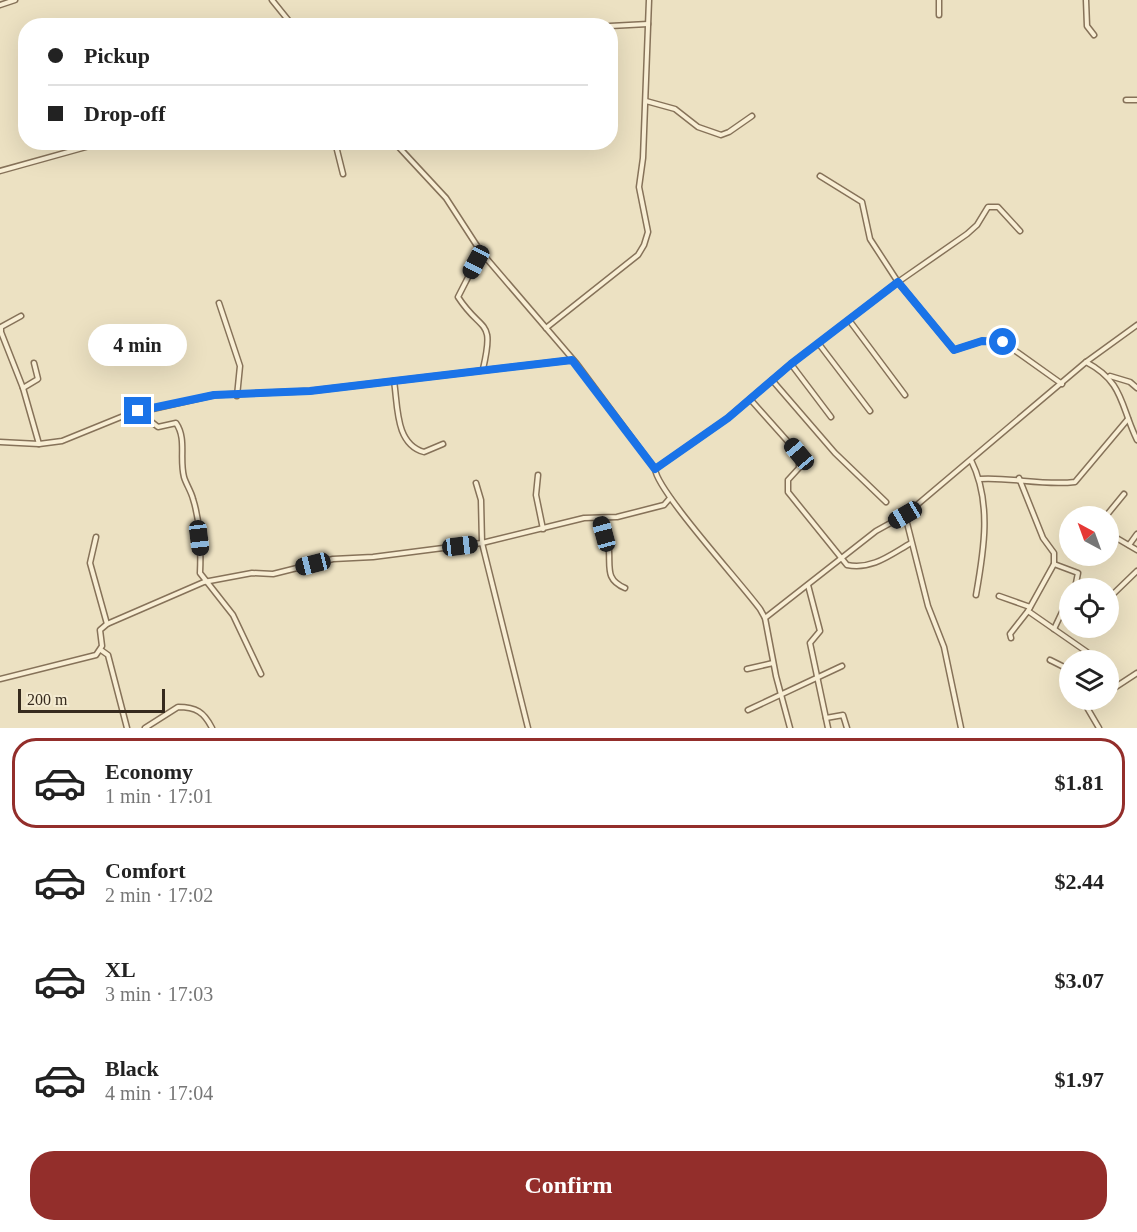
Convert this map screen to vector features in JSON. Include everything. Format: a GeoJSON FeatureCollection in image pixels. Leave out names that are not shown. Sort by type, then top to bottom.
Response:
{"type":"FeatureCollection","features":[{"type":"Feature","properties":{"kind":"street"},"geometry":{"type":"LineString","coordinates":[[0,4],[15,0]]}},
{"type":"Feature","properties":{"kind":"street"},"geometry":{"type":"LineString","coordinates":[[272,0],[287,18]]}},
{"type":"Feature","properties":{"kind":"street"},"geometry":{"type":"LineString","coordinates":[[546,328],[638,255],[644,245],[648,232],[639,178],[643,158],[649,0]]}},
{"type":"Feature","properties":{"kind":"street"},"geometry":{"type":"LineString","coordinates":[[939,0],[939,15]]}},
{"type":"Feature","properties":{"kind":"street"},"geometry":{"type":"LineString","coordinates":[[1086,0],[1087,26],[1094,35]]}},
{"type":"Feature","properties":{"kind":"street"},"geometry":{"type":"LineString","coordinates":[[618,26],[648,24]]}},
{"type":"Feature","properties":{"kind":"street"},"geometry":{"type":"LineString","coordinates":[[1126,100],[1137,100]]}},
{"type":"Feature","properties":{"kind":"street"},"geometry":{"type":"LineString","coordinates":[[646,101],[675,109],[698,127],[721,135],[752,116]]}},
{"type":"Feature","properties":{"kind":"street"},"geometry":{"type":"LineString","coordinates":[[0,171],[75,150]]}},
{"type":"Feature","properties":{"kind":"street"},"geometry":{"type":"LineString","coordinates":[[336,150],[343,174]]}},
{"type":"Feature","properties":{"kind":"street"},"geometry":{"type":"LineString","coordinates":[[401,150],[446,198],[482,252],[572,360],[655,469],[656,478],[670,498],[738,579],[765,618],[773,663],[790,728]]}},
{"type":"Feature","properties":{"kind":"street"},"geometry":{"type":"LineString","coordinates":[[820,176],[862,202],[870,239],[898,282],[954,350],[982,341],[1003,342],[1062,384]]}},
{"type":"Feature","properties":{"kind":"street"},"geometry":{"type":"LineString","coordinates":[[655,469],[664,465],[750,399],[791,364],[898,282],[977,225],[988,207],[998,207],[1020,231]]}},
{"type":"Feature","properties":{"kind":"street"},"geometry":{"type":"LineString","coordinates":[[482,252],[458,297],[487,331],[489,343],[483,369]]}},
{"type":"Feature","properties":{"kind":"street"},"geometry":{"type":"LineString","coordinates":[[219,303],[240,366],[237,396]]}},
{"type":"Feature","properties":{"kind":"street"},"geometry":{"type":"LineString","coordinates":[[21,316],[1,327],[1,332],[23,388],[39,444]]}},
{"type":"Feature","properties":{"kind":"street"},"geometry":{"type":"LineString","coordinates":[[849,320],[905,395]]}},
{"type":"Feature","properties":{"kind":"street"},"geometry":{"type":"LineString","coordinates":[[765,618],[876,531],[905,515],[1086,362],[1137,325]]}},
{"type":"Feature","properties":{"kind":"street"},"geometry":{"type":"LineString","coordinates":[[819,344],[870,411]]}},
{"type":"Feature","properties":{"kind":"street"},"geometry":{"type":"LineString","coordinates":[[0,442],[39,444],[62,441],[138,411],[214,395],[237,396],[394,381],[572,360]]}},
{"type":"Feature","properties":{"kind":"street"},"geometry":{"type":"LineString","coordinates":[[1086,362],[1106,375],[1117,388],[1137,440]]}},
{"type":"Feature","properties":{"kind":"street"},"geometry":{"type":"LineString","coordinates":[[23,388],[38,380],[34,363]]}},
{"type":"Feature","properties":{"kind":"street"},"geometry":{"type":"LineString","coordinates":[[791,364],[831,417]]}},
{"type":"Feature","properties":{"kind":"street"},"geometry":{"type":"LineString","coordinates":[[1106,375],[1130,382],[1137,388]]}},
{"type":"Feature","properties":{"kind":"street"},"geometry":{"type":"LineString","coordinates":[[772,380],[835,453],[886,502]]}},
{"type":"Feature","properties":{"kind":"street"},"geometry":{"type":"LineString","coordinates":[[394,381],[403,435],[407,444],[424,452],[443,444]]}},
{"type":"Feature","properties":{"kind":"street"},"geometry":{"type":"LineString","coordinates":[[750,399],[799,454],[799,468],[788,480],[788,492],[847,565],[861,567],[880,561],[911,543]]}},
{"type":"Feature","properties":{"kind":"street"},"geometry":{"type":"LineString","coordinates":[[138,411],[158,427],[176,423],[183,432],[184,477],[194,501],[201,555],[200,573],[204,582],[223,600],[233,615],[261,674]]}},
{"type":"Feature","properties":{"kind":"street"},"geometry":{"type":"LineString","coordinates":[[980,479],[1019,478],[1046,484],[1075,482],[1128,419]]}},
{"type":"Feature","properties":{"kind":"street"},"geometry":{"type":"LineString","coordinates":[[971,460],[980,479],[986,535],[976,595]]}},
{"type":"Feature","properties":{"kind":"street"},"geometry":{"type":"LineString","coordinates":[[538,475],[536,495],[543,529]]}},
{"type":"Feature","properties":{"kind":"street"},"geometry":{"type":"LineString","coordinates":[[1011,638],[1010,634],[1029,609],[1054,564],[1054,553],[1043,538],[1019,478]]}},
{"type":"Feature","properties":{"kind":"street"},"geometry":{"type":"LineString","coordinates":[[476,483],[481,500],[482,543],[528,728]]}},
{"type":"Feature","properties":{"kind":"street"},"geometry":{"type":"LineString","coordinates":[[1114,506],[1124,494]]}},
{"type":"Feature","properties":{"kind":"street"},"geometry":{"type":"LineString","coordinates":[[101,650],[100,630],[107,624],[204,582],[252,573],[273,574],[333,559],[373,557],[482,543],[584,518],[617,517],[664,505],[670,498]]}},
{"type":"Feature","properties":{"kind":"street"},"geometry":{"type":"LineString","coordinates":[[905,515],[928,606],[944,647],[961,728]]}},
{"type":"Feature","properties":{"kind":"street"},"geometry":{"type":"LineString","coordinates":[[600,518],[609,550],[610,576],[614,582],[625,588]]}},
{"type":"Feature","properties":{"kind":"street"},"geometry":{"type":"LineString","coordinates":[[1129,545],[1137,534]]}},
{"type":"Feature","properties":{"kind":"street"},"geometry":{"type":"LineString","coordinates":[[96,537],[90,563],[107,624]]}},
{"type":"Feature","properties":{"kind":"street"},"geometry":{"type":"LineString","coordinates":[[1119,539],[1137,550]]}},
{"type":"Feature","properties":{"kind":"street"},"geometry":{"type":"LineString","coordinates":[[1054,564],[1078,573],[1077,578]]}},
{"type":"Feature","properties":{"kind":"street"},"geometry":{"type":"LineString","coordinates":[[1119,588],[1137,571]]}},
{"type":"Feature","properties":{"kind":"street"},"geometry":{"type":"LineString","coordinates":[[808,585],[819,627],[819,633],[810,643],[828,728]]}},
{"type":"Feature","properties":{"kind":"street"},"geometry":{"type":"LineString","coordinates":[[999,596],[1029,609],[1084,650]]}},
{"type":"Feature","properties":{"kind":"street"},"geometry":{"type":"LineString","coordinates":[[1054,629],[1059,618]]}},
{"type":"Feature","properties":{"kind":"street"},"geometry":{"type":"LineString","coordinates":[[0,679],[89,657],[101,650]]}},
{"type":"Feature","properties":{"kind":"street"},"geometry":{"type":"LineString","coordinates":[[101,650],[108,655],[127,728]]}},
{"type":"Feature","properties":{"kind":"street"},"geometry":{"type":"LineString","coordinates":[[1050,660],[1059,664]]}},
{"type":"Feature","properties":{"kind":"street"},"geometry":{"type":"LineString","coordinates":[[747,669],[773,663]]}},
{"type":"Feature","properties":{"kind":"street"},"geometry":{"type":"LineString","coordinates":[[748,710],[781,697],[842,666]]}},
{"type":"Feature","properties":{"kind":"street"},"geometry":{"type":"LineString","coordinates":[[1119,685],[1137,673]]}},
{"type":"Feature","properties":{"kind":"street"},"geometry":{"type":"LineString","coordinates":[[145,728],[178,707],[184,707],[197,709],[206,715],[212,728]]}},
{"type":"Feature","properties":{"kind":"street"},"geometry":{"type":"LineString","coordinates":[[1088,710],[1099,728]]}},
{"type":"Feature","properties":{"kind":"street"},"geometry":{"type":"LineString","coordinates":[[826,718],[843,715],[847,728]]}},
{"type":"Feature","properties":{"kind":"route"},"geometry":{"type":"LineString","coordinates":[[138,411],[214,395],[237,396],[310,391],[572,360],[584,372],[655,469],[664,465],[728,418],[791,364],[832,335],[898,282],[954,350],[982,341],[1003,342]]}}]}
